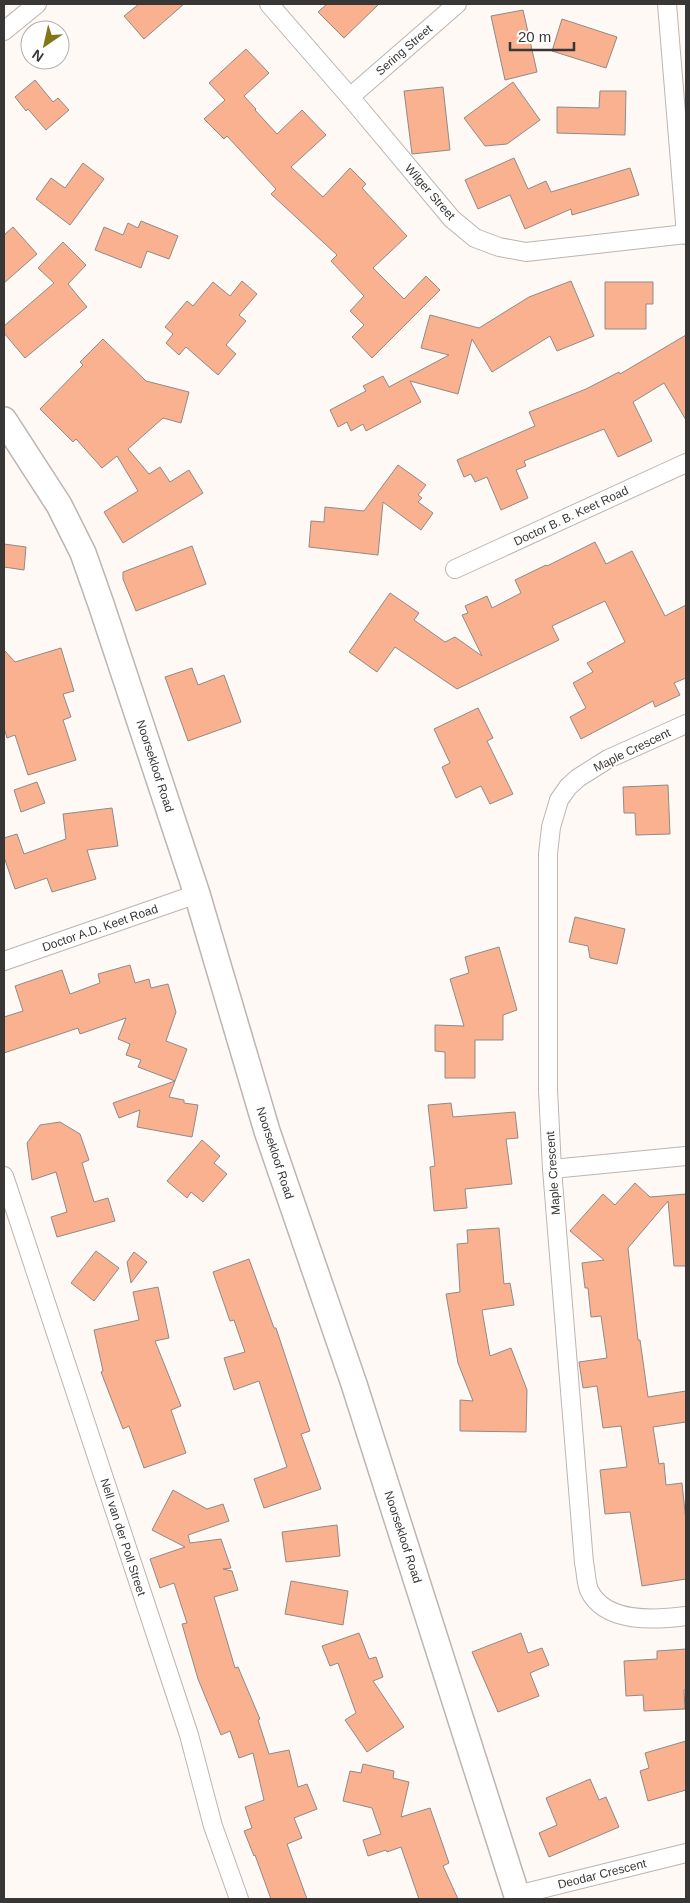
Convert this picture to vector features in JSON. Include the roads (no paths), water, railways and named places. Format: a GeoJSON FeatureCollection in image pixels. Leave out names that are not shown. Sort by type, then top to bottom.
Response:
{"type":"FeatureCollection","features":[{"type":"Feature","properties":{"kind":"street"},"geometry":{"type":"LineString","coordinates":[[4,31],[37,4]]}},
{"type":"Feature","properties":{"kind":"street","name":"Wilger Street"},"geometry":{"type":"LineString","coordinates":[[268,4],[350,97],[452,219],[475,238],[526,252],[686,234]]}},
{"type":"Feature","properties":{"kind":"street","name":"Sering Street"},"geometry":{"type":"LineString","coordinates":[[350,97],[457,4]]}},
{"type":"Feature","properties":{"kind":"street"},"geometry":{"type":"LineString","coordinates":[[667,4],[686,234]]}},
{"type":"Feature","properties":{"kind":"street","name":"Noorsekloof Road"},"geometry":{"type":"LineString","coordinates":[[4,420],[59,505],[84,553],[197,894],[267,1131],[354,1384],[517,1897]]}},
{"type":"Feature","properties":{"kind":"street","name":"Doctor B. B. Keet Road"},"geometry":{"type":"LineString","coordinates":[[455,569],[686,463]]}},
{"type":"Feature","properties":{"kind":"street","name":"Maple Crescent"},"geometry":{"type":"LineString","coordinates":[[686,724],[608,759],[592,768],[568,787],[559,800],[554,813],[549,845],[548,873],[548,1090],[552,1169],[584,1563],[589,1590],[601,1604],[619,1614],[640,1619],[660,1620],[686,1616]]}},
{"type":"Feature","properties":{"kind":"street","name":"Doctor A.D. Keet Road"},"geometry":{"type":"LineString","coordinates":[[4,961],[197,894]]}},
{"type":"Feature","properties":{"kind":"street"},"geometry":{"type":"LineString","coordinates":[[552,1169],[686,1156]]}},
{"type":"Feature","properties":{"kind":"street","name":"Nell van der Poll Street"},"geometry":{"type":"LineString","coordinates":[[4,1176],[7,1199],[189,1735],[213,1826],[238,1899]]}},
{"type":"Feature","properties":{"kind":"street","name":"Deodar Crescent"},"geometry":{"type":"LineString","coordinates":[[517,1897],[686,1853]]}}]}
